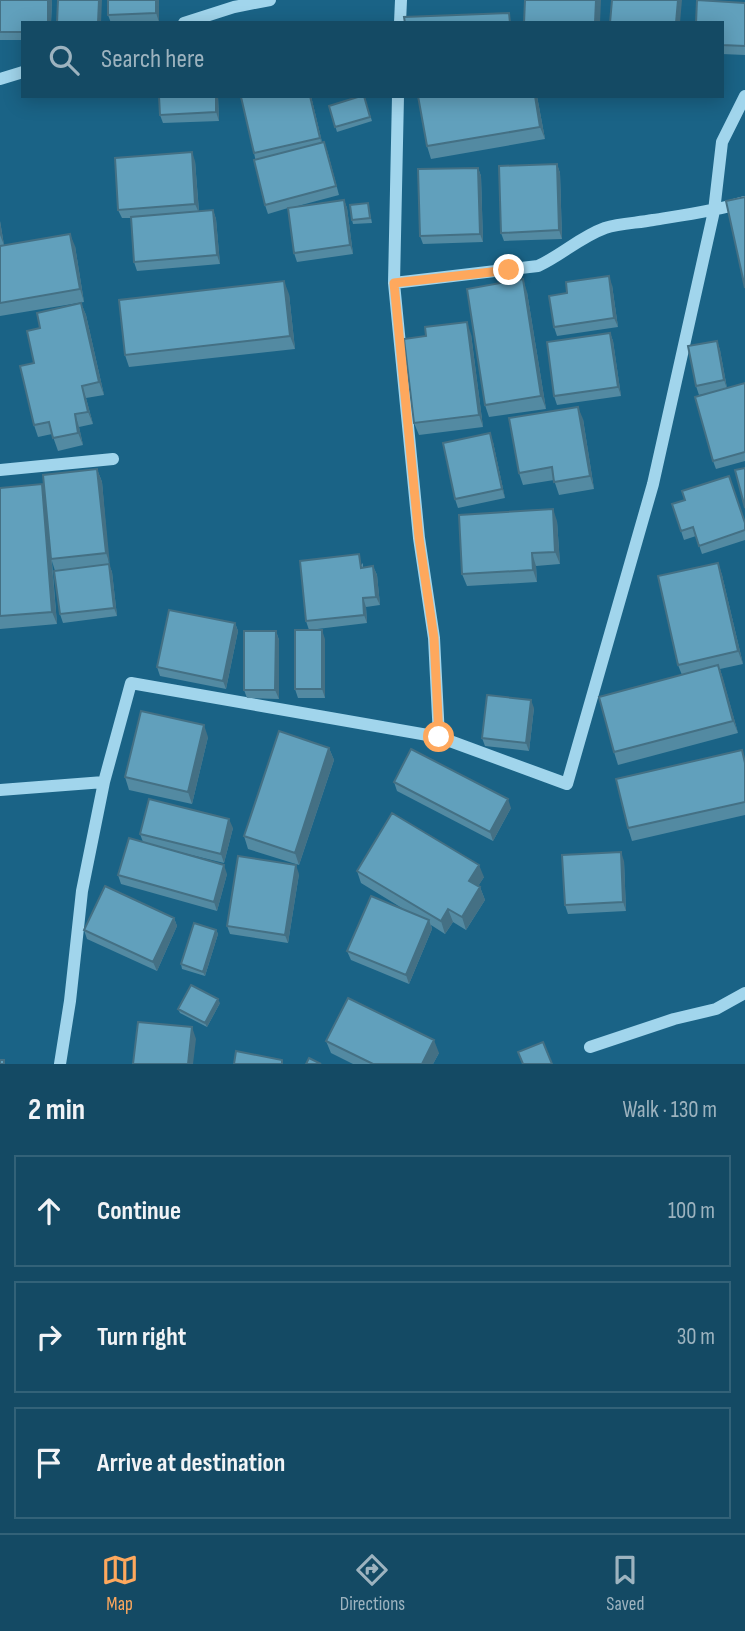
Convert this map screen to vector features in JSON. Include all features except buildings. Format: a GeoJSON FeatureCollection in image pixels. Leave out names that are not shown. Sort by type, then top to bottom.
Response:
{"type":"FeatureCollection","features":[{"type":"Feature","properties":{"kind":"street"},"geometry":{"type":"LineString","coordinates":[[190,21],[234,7],[271,0]]}},
{"type":"Feature","properties":{"kind":"street"},"geometry":{"type":"LineString","coordinates":[[400,21],[401,0]]}},
{"type":"Feature","properties":{"kind":"street"},"geometry":{"type":"LineString","coordinates":[[0,79],[21,73]]}},
{"type":"Feature","properties":{"kind":"street"},"geometry":{"type":"LineString","coordinates":[[60,1064],[82,891],[104,782],[131,683],[439,737],[566,783],[653,484],[714,211],[722,142],[745,96]]}},
{"type":"Feature","properties":{"kind":"street"},"geometry":{"type":"LineString","coordinates":[[398,98],[394,283],[419,538],[434,638],[439,737]]}},
{"type":"Feature","properties":{"kind":"street"},"geometry":{"type":"LineString","coordinates":[[394,283],[538,266],[555,258],[569,246],[608,227],[714,211],[745,202]]}},
{"type":"Feature","properties":{"kind":"street"},"geometry":{"type":"LineString","coordinates":[[0,470],[113,459]]}},
{"type":"Feature","properties":{"kind":"street"},"geometry":{"type":"LineString","coordinates":[[0,790],[104,782]]}},
{"type":"Feature","properties":{"kind":"street"},"geometry":{"type":"LineString","coordinates":[[590,1047],[674,1019],[716,1009],[745,993]]}},
{"type":"Feature","properties":{"kind":"route"},"geometry":{"type":"LineString","coordinates":[[439,737],[434,638],[419,538],[394,283],[509,270]]}}]}
